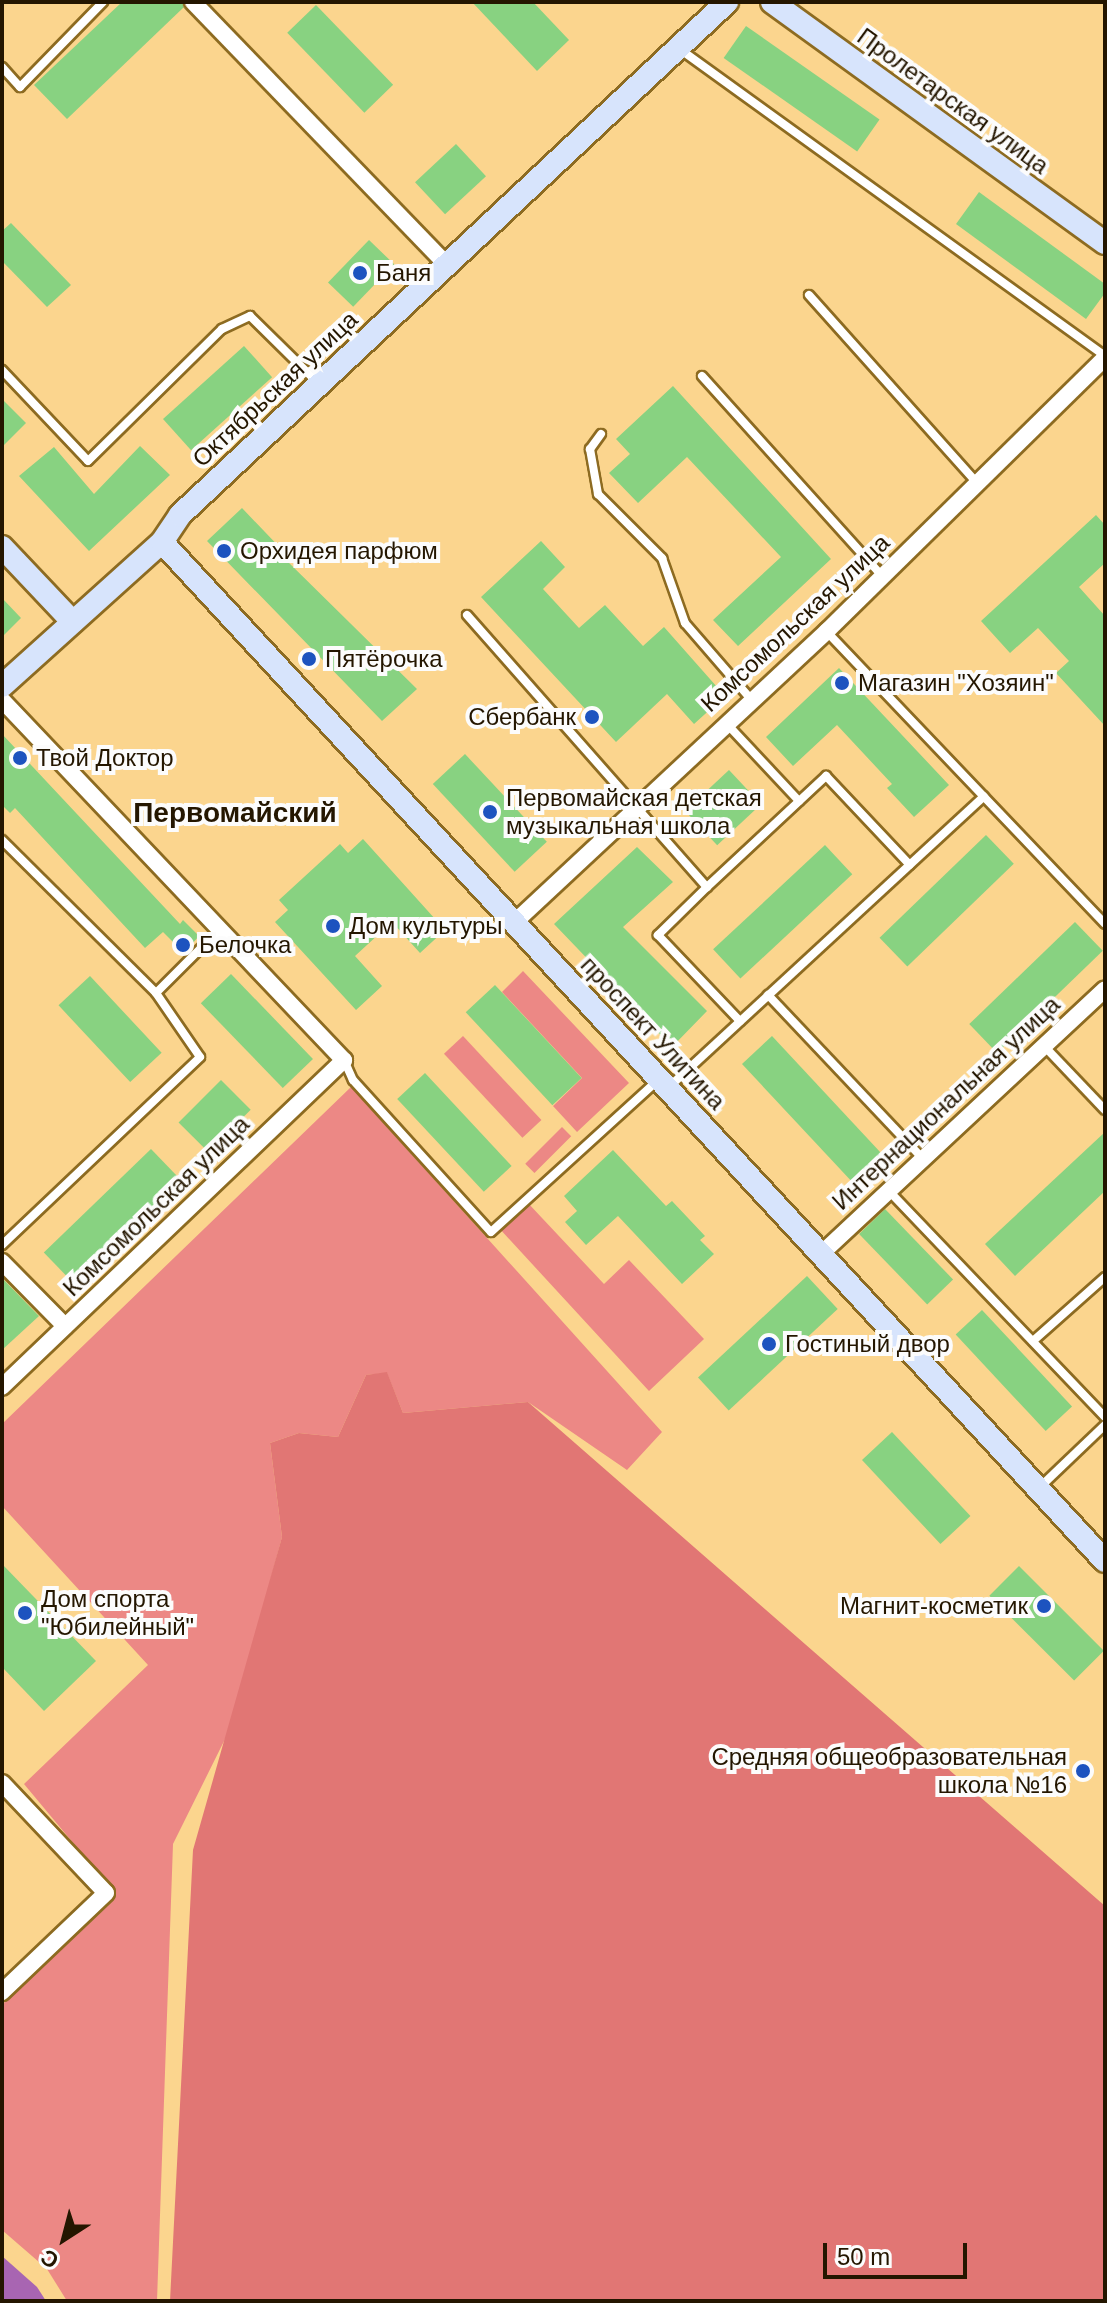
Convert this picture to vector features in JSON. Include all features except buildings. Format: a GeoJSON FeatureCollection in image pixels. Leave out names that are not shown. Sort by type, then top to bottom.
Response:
{"type":"FeatureCollection","features":[{"type":"Feature","properties":{"kind":"street"},"geometry":{"type":"LineString","coordinates":[[193,2],[446,264]]}},
{"type":"Feature","properties":{"kind":"street","name":"Октябрьская улица"},"geometry":{"type":"LineString","coordinates":[[2,686],[162,542],[180,515],[727,2]]}},
{"type":"Feature","properties":{"kind":"street","name":"Пролетарская улица"},"geometry":{"type":"LineString","coordinates":[[772,2],[1105,243]]}},
{"type":"Feature","properties":{"kind":"street","name":"Комсомольская улица"},"geometry":{"type":"LineString","coordinates":[[515,922],[724,721],[827,631],[1105,357]]}},
{"type":"Feature","properties":{"kind":"street","name":"проспект Улитина"},"geometry":{"type":"LineString","coordinates":[[162,542],[1105,1561]]}},
{"type":"Feature","properties":{"kind":"street"},"geometry":{"type":"LineString","coordinates":[[2,547],[73,622]]}},
{"type":"Feature","properties":{"kind":"street"},"geometry":{"type":"LineString","coordinates":[[2,700],[344,1060]]}},
{"type":"Feature","properties":{"kind":"street","name":"Интернациональная улица"},"geometry":{"type":"LineString","coordinates":[[821,1254],[1105,989]]}},
{"type":"Feature","properties":{"kind":"street","name":"Комсомольская улица"},"geometry":{"type":"LineString","coordinates":[[2,1387],[344,1060]]}},
{"type":"Feature","properties":{"kind":"street"},"geometry":{"type":"LineString","coordinates":[[2,1262],[65,1326]]}},
{"type":"Feature","properties":{"kind":"street"},"geometry":{"type":"LineString","coordinates":[[2,1783],[106,1893],[2,1992]]}},
{"type":"Feature","properties":{"kind":"lane"},"geometry":{"type":"LineString","coordinates":[[2,67],[20,87],[103,2]]}},
{"type":"Feature","properties":{"kind":"lane"},"geometry":{"type":"LineString","coordinates":[[679,48],[1105,357]]}},
{"type":"Feature","properties":{"kind":"lane"},"geometry":{"type":"LineString","coordinates":[[809,295],[977,483]]}},
{"type":"Feature","properties":{"kind":"lane"},"geometry":{"type":"LineString","coordinates":[[2,370],[88,461],[222,329],[250,316],[319,384]]}},
{"type":"Feature","properties":{"kind":"lane"},"geometry":{"type":"LineString","coordinates":[[702,376],[882,576]]}},
{"type":"Feature","properties":{"kind":"lane"},"geometry":{"type":"LineString","coordinates":[[601,434],[590,449],[598,494],[662,558],[685,623],[750,698]]}},
{"type":"Feature","properties":{"kind":"lane"},"geometry":{"type":"LineString","coordinates":[[467,615],[707,887]]}},
{"type":"Feature","properties":{"kind":"lane"},"geometry":{"type":"LineString","coordinates":[[827,631],[1105,924]]}},
{"type":"Feature","properties":{"kind":"lane"},"geometry":{"type":"LineString","coordinates":[[724,721],[799,801]]}},
{"type":"Feature","properties":{"kind":"lane"},"geometry":{"type":"LineString","coordinates":[[740,1021],[658,935],[826,776],[910,865]]}},
{"type":"Feature","properties":{"kind":"lane"},"geometry":{"type":"LineString","coordinates":[[344,1060],[353,1080],[491,1232],[740,1021],[984,796]]}},
{"type":"Feature","properties":{"kind":"lane"},"geometry":{"type":"LineString","coordinates":[[2,840],[156,993],[200,1057],[2,1245]]}},
{"type":"Feature","properties":{"kind":"lane"},"geometry":{"type":"LineString","coordinates":[[156,993],[220,929]]}},
{"type":"Feature","properties":{"kind":"lane"},"geometry":{"type":"LineString","coordinates":[[768,995],[923,1159]]}},
{"type":"Feature","properties":{"kind":"lane"},"geometry":{"type":"LineString","coordinates":[[1044,1046],[1105,1110]]}},
{"type":"Feature","properties":{"kind":"lane"},"geometry":{"type":"LineString","coordinates":[[888,1190],[1105,1417]]}},
{"type":"Feature","properties":{"kind":"lane"},"geometry":{"type":"LineString","coordinates":[[1033,1341],[1105,1277]]}},
{"type":"Feature","properties":{"kind":"lane"},"geometry":{"type":"LineString","coordinates":[[1038,1489],[1105,1425]]}},
{"type":"Feature","properties":{"kind":"shaded area"},"geometry":{"type":"Polygon","coordinates":[[[523,971],[629,1083],[577,1132],[553,1106],[582,1078],[502,992],[523,971]]]}},
{"type":"Feature","properties":{"kind":"shaded area"},"geometry":{"type":"Polygon","coordinates":[[[463,1036],[541,1120],[522,1138],[444,1054],[463,1036]]]}},
{"type":"Feature","properties":{"kind":"shaded area"},"geometry":{"type":"Polygon","coordinates":[[[351,1087],[662,1432],[627,1470],[528,1402],[403,1413],[387,1373],[366,1375],[338,1437],[299,1433],[270,1443],[282,1537],[231,1727],[173,1844],[157,2301],[67,2301],[47,2269],[2,2230],[2,2005],[114,1892],[24,1784],[148,1665],[2,1506],[2,1424],[351,1087]]]}},
{"type":"Feature","properties":{"kind":"shaded area"},"geometry":{"type":"Polygon","coordinates":[[[562,1127],[571,1136],[534,1173],[525,1164],[562,1127]]]}},
{"type":"Feature","properties":{"kind":"shaded area"},"geometry":{"type":"Polygon","coordinates":[[[527,1202],[604,1284],[629,1260],[704,1339],[649,1391],[499,1228],[527,1202]]]}},
{"type":"Feature","properties":{"kind":"shaded area"},"geometry":{"type":"Polygon","coordinates":[[[387,1372],[403,1413],[528,1402],[1105,1906],[1105,2301],[170,2301],[193,1850],[282,1537],[270,1443],[299,1433],[338,1437],[366,1375],[387,1372]]]}},
{"type":"Feature","properties":{"kind":"shaded area"},"geometry":{"type":"Polygon","coordinates":[[[2,2256],[37,2287],[46,2301],[2,2301],[2,2256]]]}},
{"type":"Feature","properties":{"kind":"place","name":"Баня"},"geometry":{"type":"Point","coordinates":[360,273]}},
{"type":"Feature","properties":{"kind":"place","name":"Орхидея парфюм"},"geometry":{"type":"Point","coordinates":[224,551]}},
{"type":"Feature","properties":{"kind":"place","name":"Пятёрочка"},"geometry":{"type":"Point","coordinates":[309,659]}},
{"type":"Feature","properties":{"kind":"place","name":"Магазин \"Хозяин\""},"geometry":{"type":"Point","coordinates":[842,683]}},
{"type":"Feature","properties":{"kind":"place","name":"Сбербанк"},"geometry":{"type":"Point","coordinates":[592,717]}},
{"type":"Feature","properties":{"kind":"place","name":"Твой Доктор"},"geometry":{"type":"Point","coordinates":[20,758]}},
{"type":"Feature","properties":{"kind":"place","name":"Первомайская детская музыкальная школа"},"geometry":{"type":"Point","coordinates":[490,812]}},
{"type":"Feature","properties":{"kind":"place","name":"Дом культуры"},"geometry":{"type":"Point","coordinates":[333,926]}},
{"type":"Feature","properties":{"kind":"place","name":"Белочка"},"geometry":{"type":"Point","coordinates":[183,945]}},
{"type":"Feature","properties":{"kind":"place","name":"Гостиный двор"},"geometry":{"type":"Point","coordinates":[769,1344]}},
{"type":"Feature","properties":{"kind":"place","name":"Магнит-косметик"},"geometry":{"type":"Point","coordinates":[1044,1606]}},
{"type":"Feature","properties":{"kind":"place","name":"Дом спорта \"Юбилейный\""},"geometry":{"type":"Point","coordinates":[25,1613]}},
{"type":"Feature","properties":{"kind":"place","name":"Средняя общеобразовательная школа №16"},"geometry":{"type":"Point","coordinates":[1083,1771]}},
{"type":"Feature","properties":{"kind":"district","name":"Первомайский"},"geometry":{"type":"Point","coordinates":[235,813]}}]}
